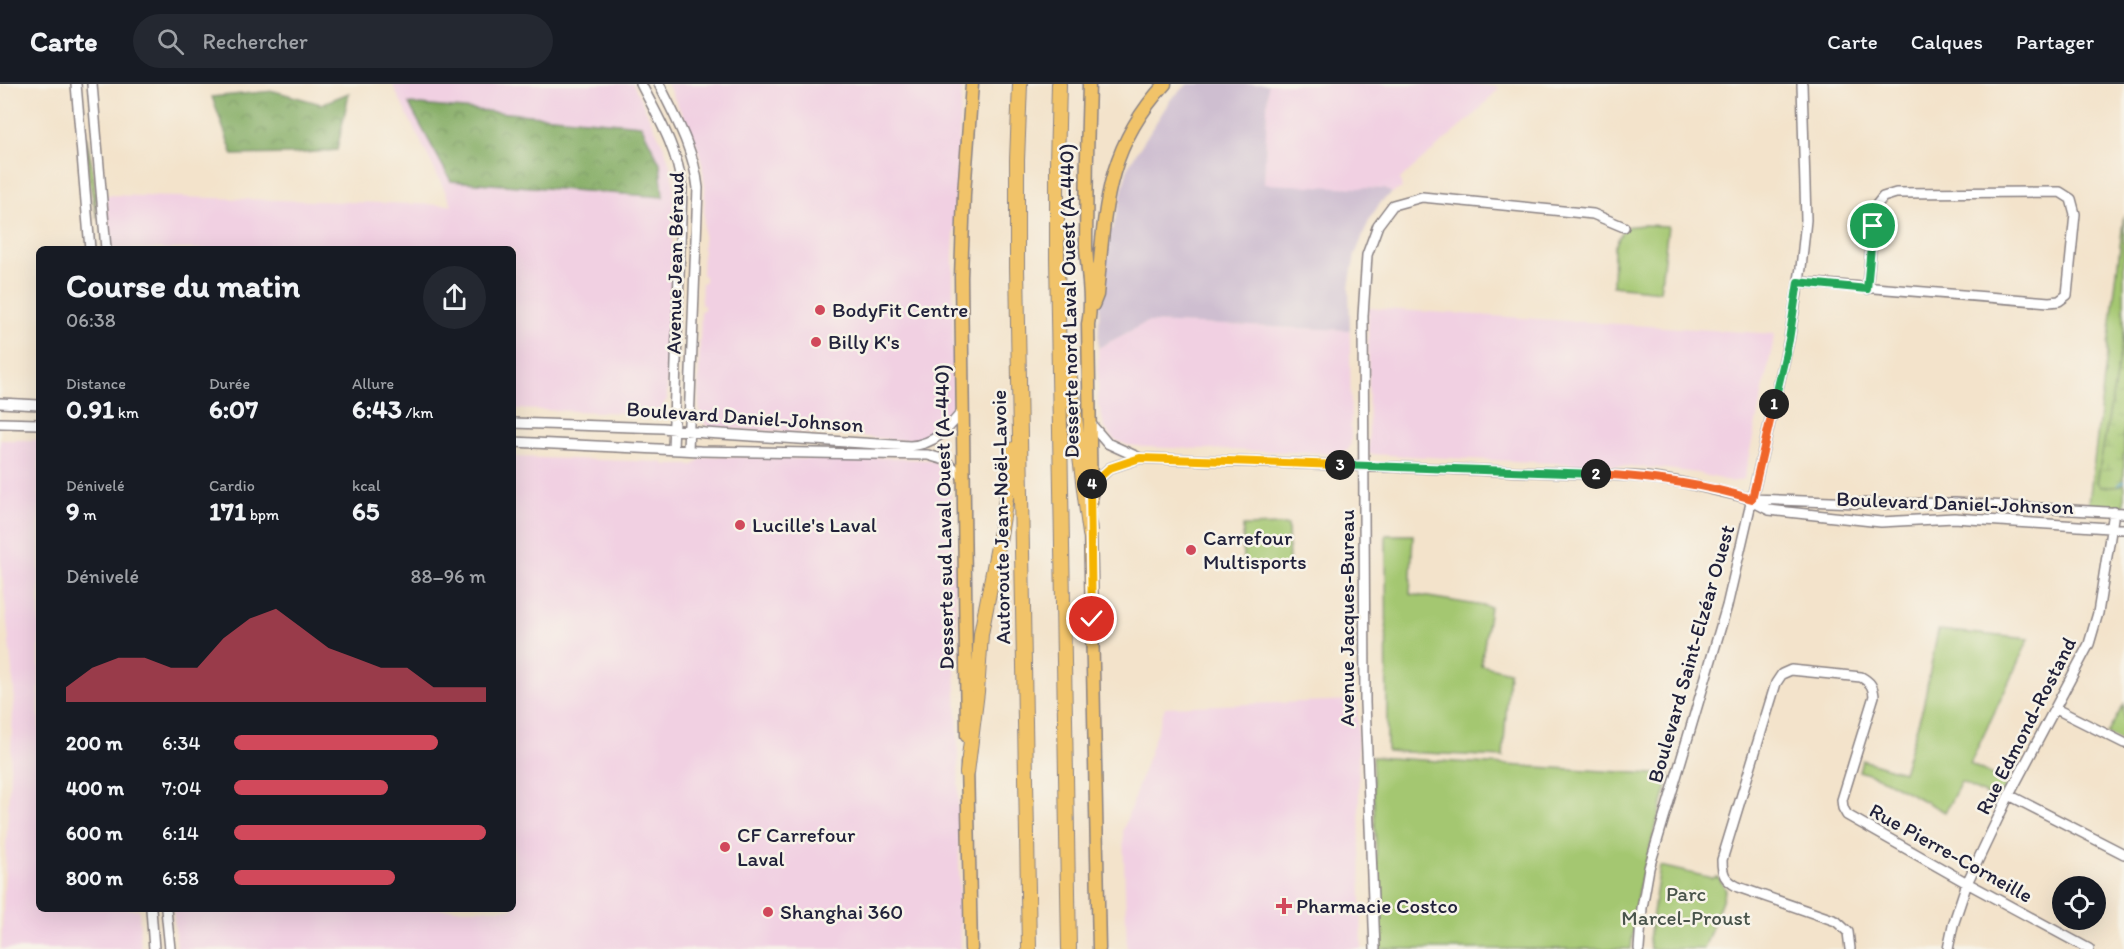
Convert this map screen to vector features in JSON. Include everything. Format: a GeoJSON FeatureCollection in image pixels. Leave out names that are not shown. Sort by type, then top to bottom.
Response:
{"type":"FeatureCollection","features":[{"type":"Feature","properties":{"kind":"highway","name":"Autoroute Jean-Noël-Lavoie"},"geometry":{"type":"LineString","coordinates":[[1020,84],[1017,223],[1029,949]]}},
{"type":"Feature","properties":{"kind":"highway"},"geometry":{"type":"LineString","coordinates":[[1059,84],[1056,184],[1057,290],[1069,949]]}},
{"type":"Feature","properties":{"kind":"highway"},"geometry":{"type":"LineString","coordinates":[[1057,290],[1090,534]]}},
{"type":"Feature","properties":{"kind":"highway"},"geometry":{"type":"LineString","coordinates":[[968,773],[981,634],[1020,416]]}},
{"type":"Feature","properties":{"kind":"main road","name":"Desserte sud Laval Ouest (A-440)"},"geometry":{"type":"LineString","coordinates":[[971,949],[962,412],[963,227],[972,84]]}},
{"type":"Feature","properties":{"kind":"main road","name":"Desserte nord Laval Ouest (A-440)"},"geometry":{"type":"LineString","coordinates":[[1089,84],[1086,225],[1087,281],[1091,309],[1088,324],[1090,534],[1099,949]]}},
{"type":"Feature","properties":{"kind":"main road"},"geometry":{"type":"LineString","coordinates":[[1091,309],[1097,294],[1103,220],[1111,179],[1132,128],[1165,84]]}},
{"type":"Feature","properties":{"kind":"street"},"geometry":{"type":"LineString","coordinates":[[76,84],[90,246]]}},
{"type":"Feature","properties":{"kind":"street"},"geometry":{"type":"LineString","coordinates":[[92,84],[106,246]]}},
{"type":"Feature","properties":{"kind":"street","name":"Avenue Jean Béraud"},"geometry":{"type":"LineString","coordinates":[[641,84],[673,150],[681,188],[673,449]]}},
{"type":"Feature","properties":{"kind":"street","name":"Avenue Jean Béraud"},"geometry":{"type":"LineString","coordinates":[[659,84],[688,143],[697,180],[698,217],[688,450]]}},
{"type":"Feature","properties":{"kind":"street","name":"Boulevard Saint-Elzéar Ouest"},"geometry":{"type":"LineString","coordinates":[[1639,949],[1642,908],[1650,868],[1727,606],[1786,352],[1798,282],[1806,211],[1802,84]]}},
{"type":"Feature","properties":{"kind":"street"},"geometry":{"type":"LineString","coordinates":[[1798,282],[1867,289],[2059,301],[2067,295],[2075,214],[2071,200],[2060,192],[1896,192],[1883,197],[1875,207],[1867,289]]}},
{"type":"Feature","properties":{"kind":"street","name":"Avenue Jacques-Bureau"},"geometry":{"type":"LineString","coordinates":[[1375,949],[1365,703],[1363,316],[1367,255],[1378,225],[1394,205],[1422,197],[1593,214],[1624,227]]}},
{"type":"Feature","properties":{"kind":"street"},"geometry":{"type":"LineString","coordinates":[[0,403],[36,405]]}},
{"type":"Feature","properties":{"kind":"street","name":"Boulevard Daniel-Johnson"},"geometry":{"type":"LineString","coordinates":[[516,423],[673,429],[689,432],[917,445],[938,438],[962,412]]}},
{"type":"Feature","properties":{"kind":"street"},"geometry":{"type":"LineString","coordinates":[[0,423],[36,424]]}},
{"type":"Feature","properties":{"kind":"street","name":"Boulevard Daniel-Johnson"},"geometry":{"type":"LineString","coordinates":[[1090,423],[1107,443],[1140,458]]}},
{"type":"Feature","properties":{"kind":"street","name":"Boulevard Daniel-Johnson"},"geometry":{"type":"LineString","coordinates":[[516,442],[688,450],[928,455],[942,458],[963,477]]}},
{"type":"Feature","properties":{"kind":"street","name":"Boulevard Daniel-Johnson"},"geometry":{"type":"LineString","coordinates":[[1090,486],[1110,468],[1140,458],[1645,477],[1689,483],[1752,499],[1884,504],[1955,503],[2119,513]]}},
{"type":"Feature","properties":{"kind":"street","name":"Boulevard Daniel-Johnson"},"geometry":{"type":"LineString","coordinates":[[1752,499],[1768,510],[1881,522],[1954,518],[2124,529]]}},
{"type":"Feature","properties":{"kind":"street","name":"Rue Edmond-Rostand"},"geometry":{"type":"LineString","coordinates":[[1948,949],[1953,925],[1967,883],[2009,795],[2089,644],[2098,613],[2112,528],[2119,513]]}},
{"type":"Feature","properties":{"kind":"street","name":"Rue Pierre-Corneille"},"geometry":{"type":"LineString","coordinates":[[1850,949],[1848,932],[1836,921],[1738,887],[1725,879],[1722,872],[1725,849],[1776,683],[1782,674],[1791,670],[1861,677],[1869,681],[1873,687],[1874,696],[1842,800],[1842,808],[1852,819],[2089,949]]}},
{"type":"Feature","properties":{"kind":"street"},"geometry":{"type":"LineString","coordinates":[[2056,709],[2124,743]]}},
{"type":"Feature","properties":{"kind":"street"},"geometry":{"type":"LineString","coordinates":[[2009,795],[2124,854]]}},
{"type":"Feature","properties":{"kind":"street"},"geometry":{"type":"LineString","coordinates":[[151,912],[154,949]]}},
{"type":"Feature","properties":{"kind":"street"},"geometry":{"type":"LineString","coordinates":[[166,912],[170,949]]}},
{"type":"Feature","properties":{"kind":"shaded area"},"geometry":{"type":"Polygon","coordinates":[[[392,84],[633,84],[665,149],[674,187],[665,412],[661,414],[516,409],[516,246],[111,246],[106,195],[452,205],[392,84]]]}},
{"type":"Feature","properties":{"kind":"shaded area"},"geometry":{"type":"Polygon","coordinates":[[[667,84],[962,84],[953,255],[953,404],[949,419],[938,432],[922,440],[893,440],[850,435],[710,428],[700,420],[698,390],[701,310],[704,310],[704,305],[701,305],[702,283],[705,282],[705,276],[702,275],[705,189],[702,164],[695,140],[667,84]]]}},
{"type":"Feature","properties":{"kind":"shaded area"},"geometry":{"type":"Polygon","coordinates":[[[1188,84],[1268,84],[1264,184],[1385,189],[1392,193],[1382,201],[1371,216],[1355,255],[1349,286],[1350,330],[1147,322],[1098,348],[1106,231],[1113,229],[1128,167],[1171,99],[1188,84]]]}},
{"type":"Feature","properties":{"kind":"shaded area"},"geometry":{"type":"Polygon","coordinates":[[[1268,84],[1471,84],[1500,87],[1475,114],[1400,179],[1402,188],[1392,193],[1385,189],[1264,185],[1268,84]]]}},
{"type":"Feature","properties":{"kind":"shaded area"},"geometry":{"type":"Polygon","coordinates":[[[1368,308],[1775,334],[1744,479],[1732,482],[1697,473],[1659,468],[1369,454],[1368,308]]]}},
{"type":"Feature","properties":{"kind":"shaded area"},"geometry":{"type":"Polygon","coordinates":[[[1147,322],[1350,330],[1351,443],[1348,450],[1342,454],[1146,447],[1127,445],[1113,439],[1104,427],[1100,408],[1098,408],[1098,348],[1147,322]]]}},
{"type":"Feature","properties":{"kind":"shaded area"},"geometry":{"type":"Polygon","coordinates":[[[0,440],[36,440],[36,912],[139,912],[141,949],[1,949],[14,691],[0,553],[0,440]]]}},
{"type":"Feature","properties":{"kind":"shaded area"},"geometry":{"type":"Polygon","coordinates":[[[709,456],[810,459],[870,457],[932,460],[940,463],[946,471],[953,507],[960,949],[177,949],[173,912],[516,912],[516,457],[661,462],[666,465],[694,465],[700,459],[709,456]]]}},
{"type":"Feature","properties":{"kind":"shaded area"},"geometry":{"type":"Polygon","coordinates":[[[1357,700],[1362,949],[1127,949],[1123,830],[1165,707],[1357,700]]]}},
{"type":"Feature","properties":{"kind":"green space"},"geometry":{"type":"Polygon","coordinates":[[[274,91],[321,104],[349,93],[337,150],[292,154],[233,155],[212,97],[274,91]]]}},
{"type":"Feature","properties":{"kind":"green space"},"geometry":{"type":"Polygon","coordinates":[[[409,104],[641,125],[660,163],[663,197],[451,181],[409,104]]]}},
{"type":"Feature","properties":{"kind":"green space"},"geometry":{"type":"Polygon","coordinates":[[[86,137],[94,176],[97,218],[89,180],[86,137]]]}},
{"type":"Feature","properties":{"kind":"green space"},"geometry":{"type":"Polygon","coordinates":[[[2124,214],[2124,513],[2088,511],[2124,214]]]}},
{"type":"Feature","properties":{"kind":"green space"},"geometry":{"type":"Polygon","coordinates":[[[1668,226],[1660,291],[1613,286],[1614,248],[1624,227],[1668,226]]]}},
{"type":"Feature","properties":{"kind":"green space"},"geometry":{"type":"Polygon","coordinates":[[[2124,331],[2124,485],[2101,487],[2097,482],[2124,331]]]}},
{"type":"Feature","properties":{"kind":"green space"},"geometry":{"type":"Polygon","coordinates":[[[1288,525],[1289,567],[1243,567],[1243,526],[1288,525]]]}},
{"type":"Feature","properties":{"kind":"green space"},"geometry":{"type":"Polygon","coordinates":[[[1386,535],[1413,535],[1410,594],[1490,607],[1481,665],[1509,672],[1503,757],[1387,751],[1386,535]]]}},
{"type":"Feature","properties":{"kind":"green space"},"geometry":{"type":"Polygon","coordinates":[[[1938,630],[2029,639],[1970,764],[2008,783],[1998,801],[1961,782],[1945,812],[1881,778],[1859,771],[1862,760],[1903,772],[1923,707],[1938,630]]]}},
{"type":"Feature","properties":{"kind":"green space"},"geometry":{"type":"Polygon","coordinates":[[[2124,704],[2124,743],[2107,734],[2124,704]]]}},
{"type":"Feature","properties":{"kind":"green space"},"geometry":{"type":"Polygon","coordinates":[[[1372,757],[1670,775],[1638,891],[1631,949],[1380,949],[1372,757]]]}},
{"type":"Feature","properties":{"kind":"green space","name":"Parc Marcel-Proust"},"geometry":{"type":"Polygon","coordinates":[[[1660,866],[1712,878],[1718,877],[1726,889],[1704,949],[1650,949],[1649,939],[1660,866]]]}},
{"type":"Feature","properties":{"kind":"waterway"},"geometry":{"type":"LineString","coordinates":[[2119,484],[2124,481]]}},
{"type":"Feature","properties":{"kind":"place","name":"BodyFit Centre"},"geometry":{"type":"Point","coordinates":[820,310]}},
{"type":"Feature","properties":{"kind":"place","name":"Billy K's"},"geometry":{"type":"Point","coordinates":[816,342]}},
{"type":"Feature","properties":{"kind":"place","name":"Lucille's Laval"},"geometry":{"type":"Point","coordinates":[740,525]}},
{"type":"Feature","properties":{"kind":"place","name":"Carrefour Multisports"},"geometry":{"type":"Point","coordinates":[1191,550]}},
{"type":"Feature","properties":{"kind":"place","name":"CF Carrefour Laval"},"geometry":{"type":"Point","coordinates":[725,847]}},
{"type":"Feature","properties":{"kind":"place","name":"Pharmacie Costco"},"geometry":{"type":"Point","coordinates":[1284,906]}},
{"type":"Feature","properties":{"kind":"place","name":"Shanghai 360"},"geometry":{"type":"Point","coordinates":[768,912]}},
{"type":"Feature","properties":{"kind":"route"},"geometry":{"type":"LineString","coordinates":[[1092,619],[1090,486],[1110,468],[1140,458],[1645,477],[1680,482],[1752,499],[1786,352],[1798,282],[1867,289],[1873,226]]}}]}
